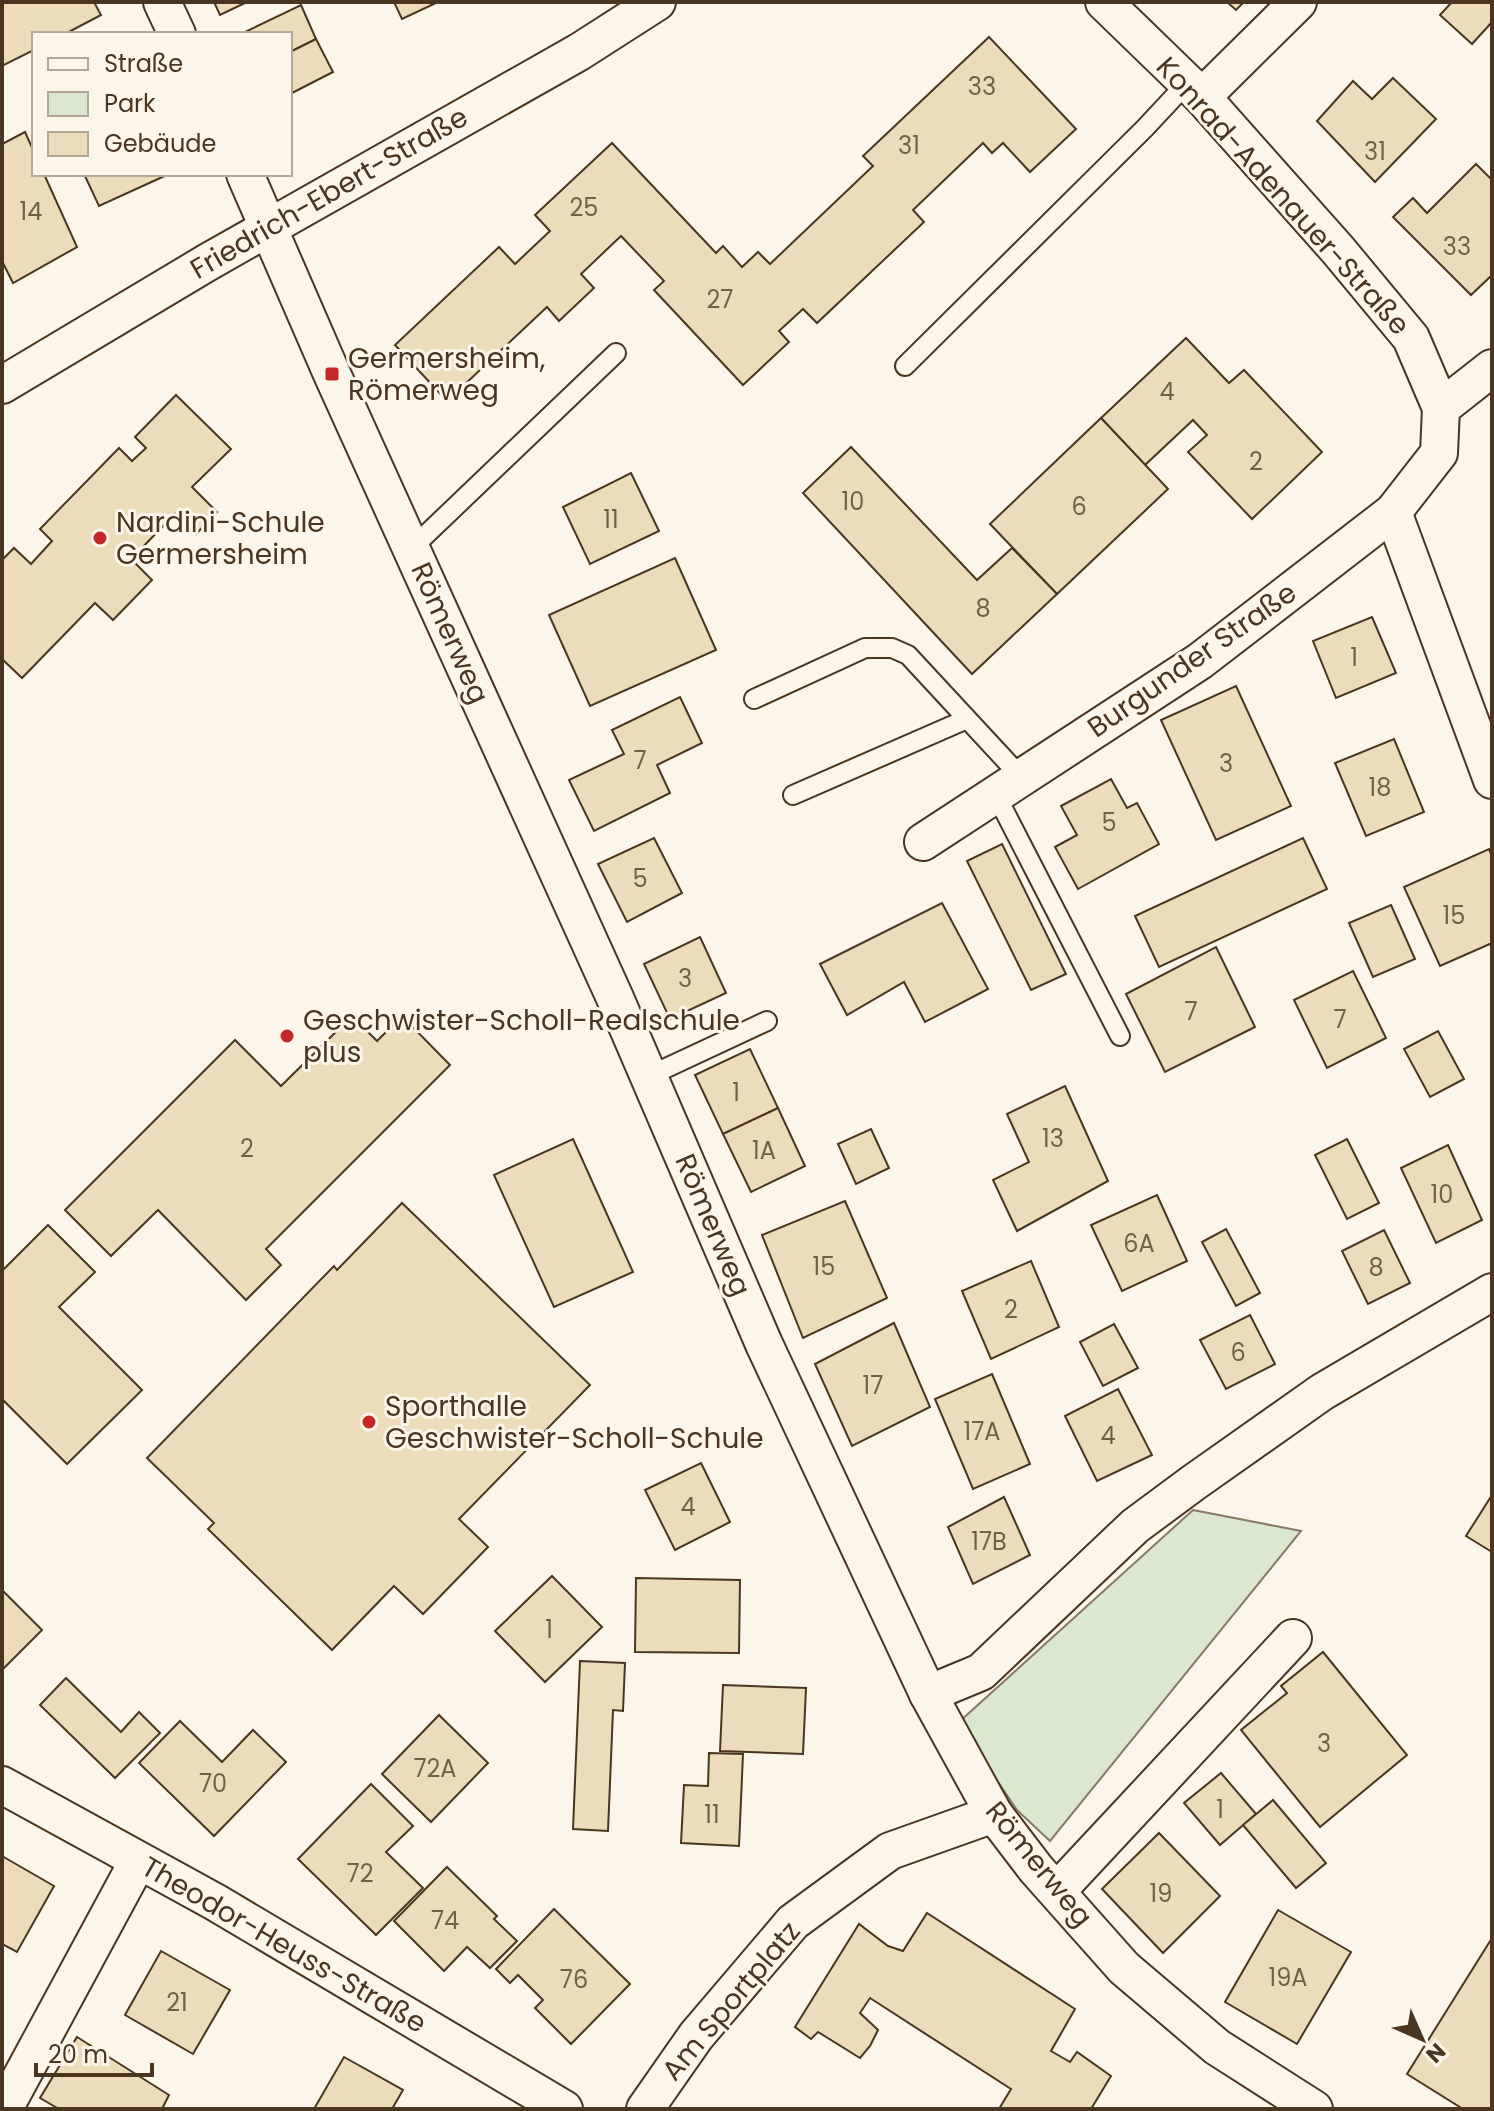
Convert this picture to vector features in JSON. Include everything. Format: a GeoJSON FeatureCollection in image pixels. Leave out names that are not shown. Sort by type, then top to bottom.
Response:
{"type":"FeatureCollection","features":[{"type":"Feature","properties":{"kind":"street"},"geometry":{"type":"LineString","coordinates":[[162,2],[176,32]]}},
{"type":"Feature","properties":{"kind":"street","name":"Friedrich-Ebert-Straße"},"geometry":{"type":"LineString","coordinates":[[2,385],[268,228],[579,52],[657,2]]}},
{"type":"Feature","properties":{"kind":"street","name":"Konrad-Adenauer-Straße"},"geometry":{"type":"LineString","coordinates":[[1104,2],[1194,90],[1338,250],[1411,338],[1441,408],[1439,453]]}},
{"type":"Feature","properties":{"kind":"street"},"geometry":{"type":"LineString","coordinates":[[1194,90],[1298,2]]}},
{"type":"Feature","properties":{"kind":"street","name":"Römerweg"},"geometry":{"type":"LineString","coordinates":[[246,176],[649,1076],[764,1344],[928,1694],[994,1814],[1036,1869],[1124,1968],[1217,2047],[1314,2109]]}},
{"type":"Feature","properties":{"kind":"street"},"geometry":{"type":"LineString","coordinates":[[1441,408],[1492,368]]}},
{"type":"Feature","properties":{"kind":"street","name":"Burgunder Straße"},"geometry":{"type":"LineString","coordinates":[[923,842],[1200,661],[1393,512],[1439,453]]}},
{"type":"Feature","properties":{"kind":"street"},"geometry":{"type":"LineString","coordinates":[[1393,512],[1492,780]]}},
{"type":"Feature","properties":{"kind":"street"},"geometry":{"type":"LineString","coordinates":[[928,1694],[981,1672],[1135,1526],[1206,1473],[1322,1392],[1492,1292]]}},
{"type":"Feature","properties":{"kind":"street"},"geometry":{"type":"LineString","coordinates":[[1057,1891],[1293,1638]]}},
{"type":"Feature","properties":{"kind":"street","name":"Theodor-Heuss-Straße"},"geometry":{"type":"LineString","coordinates":[[2,1785],[215,1902],[564,2109]]}},
{"type":"Feature","properties":{"kind":"street","name":"Am Sportplatz"},"geometry":{"type":"LineString","coordinates":[[645,2109],[696,2036],[793,1922],[890,1851],[994,1814]]}},
{"type":"Feature","properties":{"kind":"street"},"geometry":{"type":"LineString","coordinates":[[4,2109],[138,1861]]}},
{"type":"Feature","properties":{"kind":"lane"},"geometry":{"type":"LineString","coordinates":[[905,366],[1145,128],[1194,90]]}},
{"type":"Feature","properties":{"kind":"lane"},"geometry":{"type":"LineString","coordinates":[[412,548],[616,353]]}},
{"type":"Feature","properties":{"kind":"lane"},"geometry":{"type":"LineString","coordinates":[[754,699],[865,648],[892,648],[908,655],[967,719],[1009,786],[1120,1036]]}},
{"type":"Feature","properties":{"kind":"lane"},"geometry":{"type":"LineString","coordinates":[[793,795],[967,719]]}},
{"type":"Feature","properties":{"kind":"lane"},"geometry":{"type":"LineString","coordinates":[[649,1076],[767,1021]]}},
{"type":"Feature","properties":{"kind":"green space"},"geometry":{"type":"Polygon","coordinates":[[[1193,1510],[1301,1531],[1050,1841],[1017,1810],[958,1723],[1193,1510]]]}},
{"type":"Feature","properties":{"kind":"building"},"geometry":{"type":"Polygon","coordinates":[[[2,2],[94,2],[101,15],[69,32],[32,32],[32,51],[2,66],[2,2]]]}},
{"type":"Feature","properties":{"kind":"building"},"geometry":{"type":"Polygon","coordinates":[[[214,2],[247,2],[220,15],[214,2]]]}},
{"type":"Feature","properties":{"kind":"building"},"geometry":{"type":"Polygon","coordinates":[[[394,2],[438,2],[402,19],[394,2]]]}},
{"type":"Feature","properties":{"kind":"building"},"geometry":{"type":"Polygon","coordinates":[[[1227,2],[1244,2],[1236,10],[1227,2]]]}},
{"type":"Feature","properties":{"kind":"building"},"geometry":{"type":"Polygon","coordinates":[[[1452,2],[1492,2],[1492,22],[1472,44],[1440,15],[1452,2]]]}},
{"type":"Feature","properties":{"kind":"building"},"geometry":{"type":"Polygon","coordinates":[[[301,5],[316,39],[292,51],[292,32],[245,32],[301,5]]]}},
{"type":"Feature","properties":{"kind":"building"},"geometry":{"type":"Polygon","coordinates":[[[989,37],[1076,129],[1030,172],[1003,143],[992,153],[983,143],[913,210],[924,222],[817,323],[803,309],[779,331],[789,342],[743,385],[654,290],[664,281],[621,236],[581,274],[594,288],[559,321],[547,307],[447,401],[395,345],[499,247],[515,264],[550,231],[535,215],[612,143],[716,253],[723,246],[742,267],[758,252],[770,264],[873,166],[863,156],[989,37]]]}},
{"type":"Feature","properties":{"kind":"building"},"geometry":{"type":"Polygon","coordinates":[[[316,39],[333,72],[292,93],[292,51],[316,39]]]}},
{"type":"Feature","properties":{"kind":"building"},"geometry":{"type":"Polygon","coordinates":[[[1393,78],[1436,119],[1375,182],[1317,121],[1353,81],[1372,99],[1393,78]]]}},
{"type":"Feature","properties":{"kind":"building"},"geometry":{"type":"Polygon","coordinates":[[[25,132],[32,148],[32,176],[45,176],[77,247],[13,283],[2,261],[2,144],[25,132]]]}},
{"type":"Feature","properties":{"kind":"building"},"geometry":{"type":"Polygon","coordinates":[[[1476,164],[1490,178],[1492,175],[1492,275],[1471,295],[1393,217],[1413,198],[1427,213],[1476,164]]]}},
{"type":"Feature","properties":{"kind":"building"},"geometry":{"type":"Polygon","coordinates":[[[85,176],[165,176],[99,206],[85,176]]]}},
{"type":"Feature","properties":{"kind":"building"},"geometry":{"type":"Polygon","coordinates":[[[1186,338],[1229,383],[1244,370],[1322,452],[1252,519],[1188,452],[1207,435],[1193,420],[1145,465],[1101,418],[1186,338]]]}},
{"type":"Feature","properties":{"kind":"building","name":"Nardini-Schule Germersheim"},"geometry":{"type":"Polygon","coordinates":[[[176,395],[231,449],[192,487],[217,512],[196,534],[175,514],[131,559],[152,580],[113,620],[95,603],[22,678],[2,659],[2,560],[14,548],[31,564],[52,541],[40,529],[119,448],[132,461],[146,448],[135,437],[176,395]]]}},
{"type":"Feature","properties":{"kind":"building"},"geometry":{"type":"Polygon","coordinates":[[[1101,418],[1168,489],[1057,594],[990,524],[1101,418]]]}},
{"type":"Feature","properties":{"kind":"building"},"geometry":{"type":"Polygon","coordinates":[[[851,447],[977,580],[1012,548],[1057,594],[972,674],[803,493],[851,447]]]}},
{"type":"Feature","properties":{"kind":"building"},"geometry":{"type":"Polygon","coordinates":[[[631,473],[659,531],[590,564],[563,507],[631,473]]]}},
{"type":"Feature","properties":{"kind":"building"},"geometry":{"type":"Polygon","coordinates":[[[675,558],[716,650],[590,706],[549,615],[675,558]]]}},
{"type":"Feature","properties":{"kind":"building"},"geometry":{"type":"Polygon","coordinates":[[[1372,617],[1396,673],[1336,698],[1313,641],[1372,617]]]}},
{"type":"Feature","properties":{"kind":"building"},"geometry":{"type":"Polygon","coordinates":[[[1236,686],[1291,806],[1216,840],[1161,720],[1236,686]]]}},
{"type":"Feature","properties":{"kind":"building"},"geometry":{"type":"Polygon","coordinates":[[[680,697],[702,743],[657,765],[670,793],[594,831],[569,780],[624,754],[612,730],[680,697]]]}},
{"type":"Feature","properties":{"kind":"building"},"geometry":{"type":"Polygon","coordinates":[[[1394,739],[1424,812],[1366,836],[1335,763],[1394,739]]]}},
{"type":"Feature","properties":{"kind":"building"},"geometry":{"type":"Polygon","coordinates":[[[1111,779],[1127,808],[1137,803],[1159,844],[1078,889],[1055,847],[1077,835],[1061,806],[1111,779]]]}},
{"type":"Feature","properties":{"kind":"building"},"geometry":{"type":"Polygon","coordinates":[[[654,838],[682,893],[627,922],[598,864],[654,838]]]}},
{"type":"Feature","properties":{"kind":"building"},"geometry":{"type":"Polygon","coordinates":[[[1303,838],[1327,889],[1159,967],[1135,916],[1303,838]]]}},
{"type":"Feature","properties":{"kind":"building"},"geometry":{"type":"Polygon","coordinates":[[[1002,844],[1066,974],[1031,990],[967,861],[1002,844]]]}},
{"type":"Feature","properties":{"kind":"building"},"geometry":{"type":"Polygon","coordinates":[[[1489,849],[1492,857],[1492,943],[1440,966],[1404,887],[1489,849]]]}},
{"type":"Feature","properties":{"kind":"building"},"geometry":{"type":"Polygon","coordinates":[[[942,903],[988,989],[925,1022],[904,982],[847,1015],[820,964],[942,903]]]}},
{"type":"Feature","properties":{"kind":"building"},"geometry":{"type":"Polygon","coordinates":[[[1391,905],[1415,959],[1373,977],[1349,923],[1391,905]]]}},
{"type":"Feature","properties":{"kind":"building"},"geometry":{"type":"Polygon","coordinates":[[[700,937],[726,993],[670,1019],[644,964],[700,937]]]}},
{"type":"Feature","properties":{"kind":"building"},"geometry":{"type":"Polygon","coordinates":[[[1216,947],[1255,1027],[1165,1072],[1126,994],[1216,947]]]}},
{"type":"Feature","properties":{"kind":"building"},"geometry":{"type":"Polygon","coordinates":[[[1353,971],[1386,1038],[1327,1068],[1294,1000],[1353,971]]]}},
{"type":"Feature","properties":{"kind":"building"},"geometry":{"type":"Polygon","coordinates":[[[352,1016],[377,1041],[402,1016],[450,1065],[266,1249],[281,1265],[246,1300],[158,1210],[111,1256],[65,1210],[235,1040],[281,1086],[352,1016]]]}},
{"type":"Feature","properties":{"kind":"building"},"geometry":{"type":"Polygon","coordinates":[[[1438,1031],[1464,1079],[1430,1097],[1404,1049],[1438,1031]]]}},
{"type":"Feature","properties":{"kind":"building"},"geometry":{"type":"Polygon","coordinates":[[[750,1049],[778,1108],[723,1134],[695,1075],[750,1049]]]}},
{"type":"Feature","properties":{"kind":"building"},"geometry":{"type":"Polygon","coordinates":[[[1065,1086],[1108,1181],[1017,1231],[993,1180],[1029,1162],[1007,1114],[1065,1086]]]}},
{"type":"Feature","properties":{"kind":"building"},"geometry":{"type":"Polygon","coordinates":[[[778,1108],[805,1166],[751,1192],[723,1134],[778,1108]]]}},
{"type":"Feature","properties":{"kind":"building"},"geometry":{"type":"Polygon","coordinates":[[[871,1129],[889,1168],[856,1184],[838,1144],[871,1129]]]}},
{"type":"Feature","properties":{"kind":"building"},"geometry":{"type":"Polygon","coordinates":[[[573,1139],[633,1272],[554,1307],[494,1175],[573,1139]]]}},
{"type":"Feature","properties":{"kind":"building"},"geometry":{"type":"Polygon","coordinates":[[[1347,1139],[1379,1203],[1347,1219],[1315,1155],[1347,1139]]]}},
{"type":"Feature","properties":{"kind":"building"},"geometry":{"type":"Polygon","coordinates":[[[1448,1145],[1482,1220],[1436,1243],[1401,1168],[1448,1145]]]}},
{"type":"Feature","properties":{"kind":"building"},"geometry":{"type":"Polygon","coordinates":[[[1157,1195],[1187,1261],[1122,1291],[1091,1225],[1157,1195]]]}},
{"type":"Feature","properties":{"kind":"building"},"geometry":{"type":"Polygon","coordinates":[[[845,1201],[887,1298],[803,1338],[762,1235],[845,1201]]]}},
{"type":"Feature","properties":{"kind":"building","name":"Sporthalle Geschwister-Scholl-Schule"},"geometry":{"type":"Polygon","coordinates":[[[402,1203],[590,1385],[459,1519],[488,1547],[423,1614],[394,1586],[332,1650],[208,1529],[214,1523],[147,1458],[334,1266],[337,1270],[402,1203]]]}},
{"type":"Feature","properties":{"kind":"building"},"geometry":{"type":"Polygon","coordinates":[[[48,1225],[95,1272],[59,1307],[142,1390],[67,1464],[2,1399],[2,1271],[48,1225]]]}},
{"type":"Feature","properties":{"kind":"building"},"geometry":{"type":"Polygon","coordinates":[[[1226,1229],[1260,1293],[1236,1306],[1202,1242],[1226,1229]]]}},
{"type":"Feature","properties":{"kind":"building"},"geometry":{"type":"Polygon","coordinates":[[[1384,1230],[1410,1283],[1368,1304],[1342,1251],[1384,1230]]]}},
{"type":"Feature","properties":{"kind":"building"},"geometry":{"type":"Polygon","coordinates":[[[1031,1261],[1059,1327],[991,1359],[962,1291],[1031,1261]]]}},
{"type":"Feature","properties":{"kind":"building"},"geometry":{"type":"Polygon","coordinates":[[[1250,1315],[1275,1364],[1226,1389],[1200,1340],[1250,1315]]]}},
{"type":"Feature","properties":{"kind":"building"},"geometry":{"type":"Polygon","coordinates":[[[894,1323],[930,1407],[852,1446],[815,1364],[894,1323]]]}},
{"type":"Feature","properties":{"kind":"building"},"geometry":{"type":"Polygon","coordinates":[[[1114,1324],[1138,1368],[1103,1386],[1080,1342],[1114,1324]]]}},
{"type":"Feature","properties":{"kind":"building"},"geometry":{"type":"Polygon","coordinates":[[[992,1374],[1030,1464],[973,1489],[935,1399],[992,1374]]]}},
{"type":"Feature","properties":{"kind":"building"},"geometry":{"type":"Polygon","coordinates":[[[1118,1389],[1152,1455],[1097,1481],[1065,1416],[1118,1389]]]}},
{"type":"Feature","properties":{"kind":"building"},"geometry":{"type":"Polygon","coordinates":[[[701,1463],[730,1522],[675,1550],[645,1490],[701,1463]]]}},
{"type":"Feature","properties":{"kind":"building"},"geometry":{"type":"Polygon","coordinates":[[[1492,1495],[1492,1552],[1466,1536],[1492,1495]]]}},
{"type":"Feature","properties":{"kind":"building"},"geometry":{"type":"Polygon","coordinates":[[[1004,1497],[1030,1555],[973,1584],[948,1527],[1004,1497]]]}},
{"type":"Feature","properties":{"kind":"building"},"geometry":{"type":"Polygon","coordinates":[[[552,1576],[602,1627],[545,1682],[495,1631],[552,1576]]]}},
{"type":"Feature","properties":{"kind":"building"},"geometry":{"type":"Polygon","coordinates":[[[636,1578],[740,1580],[739,1653],[635,1652],[636,1578]]]}},
{"type":"Feature","properties":{"kind":"building"},"geometry":{"type":"Polygon","coordinates":[[[2,1590],[42,1630],[2,1670],[2,1590]]]}},
{"type":"Feature","properties":{"kind":"building"},"geometry":{"type":"Polygon","coordinates":[[[1323,1652],[1407,1755],[1320,1827],[1241,1730],[1287,1693],[1281,1686],[1323,1652]]]}},
{"type":"Feature","properties":{"kind":"building"},"geometry":{"type":"Polygon","coordinates":[[[580,1661],[625,1663],[623,1711],[613,1710],[608,1831],[573,1829],[580,1661]]]}},
{"type":"Feature","properties":{"kind":"building"},"geometry":{"type":"Polygon","coordinates":[[[66,1678],[121,1732],[139,1712],[160,1733],[115,1778],[40,1705],[66,1678]]]}},
{"type":"Feature","properties":{"kind":"building"},"geometry":{"type":"Polygon","coordinates":[[[723,1685],[806,1688],[803,1754],[720,1751],[723,1685]]]}},
{"type":"Feature","properties":{"kind":"building"},"geometry":{"type":"Polygon","coordinates":[[[439,1715],[488,1763],[431,1822],[382,1774],[439,1715]]]}},
{"type":"Feature","properties":{"kind":"building"},"geometry":{"type":"Polygon","coordinates":[[[180,1721],[222,1762],[253,1730],[286,1762],[214,1836],[139,1763],[180,1721]]]}},
{"type":"Feature","properties":{"kind":"building"},"geometry":{"type":"Polygon","coordinates":[[[709,1753],[743,1754],[739,1846],[681,1843],[684,1785],[708,1786],[709,1753]]]}},
{"type":"Feature","properties":{"kind":"building"},"geometry":{"type":"Polygon","coordinates":[[[1221,1773],[1256,1814],[1220,1845],[1184,1803],[1221,1773]]]}},
{"type":"Feature","properties":{"kind":"building"},"geometry":{"type":"Polygon","coordinates":[[[371,1784],[413,1826],[386,1852],[423,1888],[376,1935],[298,1859],[371,1784]]]}},
{"type":"Feature","properties":{"kind":"building"},"geometry":{"type":"Polygon","coordinates":[[[1273,1800],[1326,1863],[1296,1888],[1243,1825],[1273,1800]]]}},
{"type":"Feature","properties":{"kind":"building"},"geometry":{"type":"Polygon","coordinates":[[[1159,1833],[1220,1896],[1163,1953],[1102,1889],[1159,1833]]]}},
{"type":"Feature","properties":{"kind":"building"},"geometry":{"type":"Polygon","coordinates":[[[2,1856],[54,1886],[17,1952],[2,1944],[2,1856]]]}},
{"type":"Feature","properties":{"kind":"building"},"geometry":{"type":"Polygon","coordinates":[[[447,1867],[497,1916],[494,1919],[517,1941],[490,1968],[467,1947],[444,1971],[394,1921],[447,1867]]]}},
{"type":"Feature","properties":{"kind":"building"},"geometry":{"type":"Polygon","coordinates":[[[554,1909],[630,1984],[571,2044],[535,2008],[543,2000],[518,1975],[510,1983],[496,1969],[554,1909]]]}},
{"type":"Feature","properties":{"kind":"building"},"geometry":{"type":"Polygon","coordinates":[[[1278,1910],[1351,1952],[1297,2044],[1225,2002],[1278,1910]]]}},
{"type":"Feature","properties":{"kind":"building"},"geometry":{"type":"Polygon","coordinates":[[[927,1913],[1075,2009],[1051,2051],[1070,2062],[1077,2052],[1111,2076],[1091,2109],[999,2109],[1011,2089],[870,1998],[860,2013],[878,2030],[860,2058],[818,2032],[811,2039],[795,2027],[859,1924],[888,1946],[903,1951],[927,1913]]]}},
{"type":"Feature","properties":{"kind":"building"},"geometry":{"type":"Polygon","coordinates":[[[1492,1938],[1492,2109],[1463,2109],[1407,2074],[1492,1938]]]}},
{"type":"Feature","properties":{"kind":"building"},"geometry":{"type":"Polygon","coordinates":[[[161,1951],[230,1990],[193,2054],[125,2015],[161,1951]]]}},
{"type":"Feature","properties":{"kind":"building"},"geometry":{"type":"Polygon","coordinates":[[[77,2037],[169,2095],[162,2109],[59,2109],[40,2098],[77,2037]]]}},
{"type":"Feature","properties":{"kind":"building"},"geometry":{"type":"Polygon","coordinates":[[[344,2057],[403,2090],[392,2109],[314,2109],[344,2057]]]}},
{"type":"Feature","properties":{"kind":"place","name":"Germersheim, Römerweg"},"geometry":{"type":"Point","coordinates":[332,374]}},
{"type":"Feature","properties":{"kind":"place","name":"Nardini-Schule Germersheim"},"geometry":{"type":"Point","coordinates":[100,538]}},
{"type":"Feature","properties":{"kind":"place","name":"Geschwister-Scholl-Realschule plus"},"geometry":{"type":"Point","coordinates":[287,1036]}},
{"type":"Feature","properties":{"kind":"place","name":"Sporthalle Geschwister-Scholl-Schule"},"geometry":{"type":"Point","coordinates":[369,1422]}}]}
